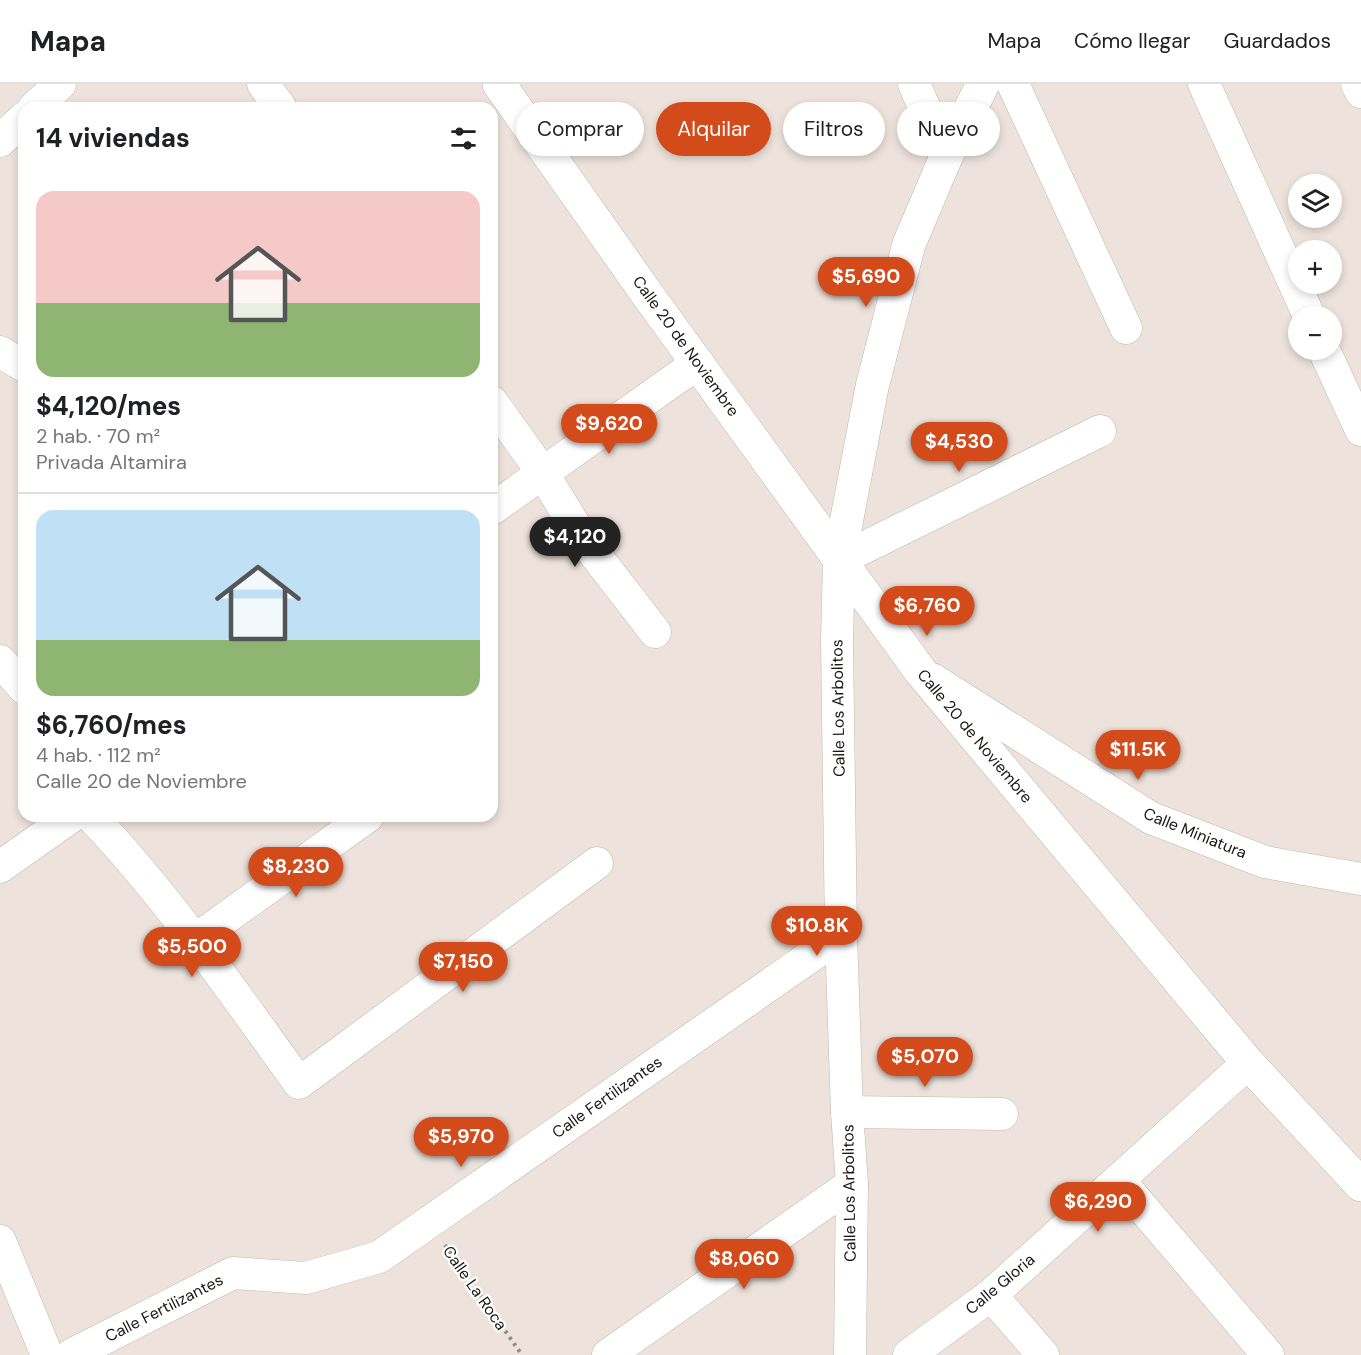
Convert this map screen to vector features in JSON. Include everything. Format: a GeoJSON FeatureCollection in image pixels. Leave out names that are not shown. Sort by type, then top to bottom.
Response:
{"type":"FeatureCollection","features":[{"type":"Feature","properties":{"kind":"main road","name":"Calle 20 de Noviembre"},"geometry":{"type":"LineString","coordinates":[[499,84],[921,672],[1248,1063],[1361,1185]]}},
{"type":"Feature","properties":{"kind":"main road","name":"Calle Los Arbolitos"},"geometry":{"type":"LineString","coordinates":[[839,560],[872,387],[909,244],[946,157],[982,84]]}},
{"type":"Feature","properties":{"kind":"street"},"geometry":{"type":"LineString","coordinates":[[40,102],[60,84]]}},
{"type":"Feature","properties":{"kind":"street"},"geometry":{"type":"LineString","coordinates":[[263,84],[276,102]]}},
{"type":"Feature","properties":{"kind":"street"},"geometry":{"type":"LineString","coordinates":[[914,84],[946,157]]}},
{"type":"Feature","properties":{"kind":"street"},"geometry":{"type":"LineString","coordinates":[[1013,84],[1126,328]]}},
{"type":"Feature","properties":{"kind":"street"},"geometry":{"type":"LineString","coordinates":[[1204,84],[1304,306]]}},
{"type":"Feature","properties":{"kind":"street"},"geometry":{"type":"LineString","coordinates":[[1357,84],[1361,92]]}},
{"type":"Feature","properties":{"kind":"street"},"geometry":{"type":"LineString","coordinates":[[0,141],[18,124]]}},
{"type":"Feature","properties":{"kind":"street"},"geometry":{"type":"LineString","coordinates":[[0,351],[18,362]]}},
{"type":"Feature","properties":{"kind":"street"},"geometry":{"type":"LineString","coordinates":[[1329,360],[1361,430]]}},
{"type":"Feature","properties":{"kind":"street"},"geometry":{"type":"LineString","coordinates":[[498,505],[698,363]]}},
{"type":"Feature","properties":{"kind":"street"},"geometry":{"type":"LineString","coordinates":[[498,410],[542,472],[583,539],[656,632]]}},
{"type":"Feature","properties":{"kind":"street"},"geometry":{"type":"LineString","coordinates":[[839,560],[1100,431]]}},
{"type":"Feature","properties":{"kind":"street","name":"Calle Los Arbolitos"},"geometry":{"type":"LineString","coordinates":[[839,560],[837,641],[841,935],[847,1112],[852,1184],[850,1355]]}},
{"type":"Feature","properties":{"kind":"street"},"geometry":{"type":"LineString","coordinates":[[0,661],[18,681]]}},
{"type":"Feature","properties":{"kind":"street","name":"Calle Miniatura"},"geometry":{"type":"LineString","coordinates":[[921,672],[1151,818],[1265,862],[1361,879]]}},
{"type":"Feature","properties":{"kind":"street"},"geometry":{"type":"LineString","coordinates":[[0,867],[64,822]]}},
{"type":"Feature","properties":{"kind":"street"},"geometry":{"type":"LineString","coordinates":[[97,822],[120,846],[195,940],[299,1083],[597,863]]}},
{"type":"Feature","properties":{"kind":"street"},"geometry":{"type":"LineString","coordinates":[[195,940],[360,822]]}},
{"type":"Feature","properties":{"kind":"street","name":"Calle Fertilizantes"},"geometry":{"type":"LineString","coordinates":[[71,1355],[233,1273],[306,1278],[379,1257],[841,935]]}},
{"type":"Feature","properties":{"kind":"street","name":"Calle Gloria"},"geometry":{"type":"LineString","coordinates":[[909,1355],[991,1295],[1248,1063]]}},
{"type":"Feature","properties":{"kind":"street"},"geometry":{"type":"LineString","coordinates":[[847,1112],[1002,1114]]}},
{"type":"Feature","properties":{"kind":"street"},"geometry":{"type":"LineString","coordinates":[[1119,1180],[1268,1355]]}},
{"type":"Feature","properties":{"kind":"street"},"geometry":{"type":"LineString","coordinates":[[608,1355],[852,1184]]}},
{"type":"Feature","properties":{"kind":"street"},"geometry":{"type":"LineString","coordinates":[[0,1241],[47,1355]]}},
{"type":"Feature","properties":{"kind":"street"},"geometry":{"type":"LineString","coordinates":[[991,1295],[1043,1355]]}},
{"type":"Feature","properties":{"kind":"path","name":"Calle La Roca"},"geometry":{"type":"LineString","coordinates":[[428,1221],[522,1355]]}}]}
